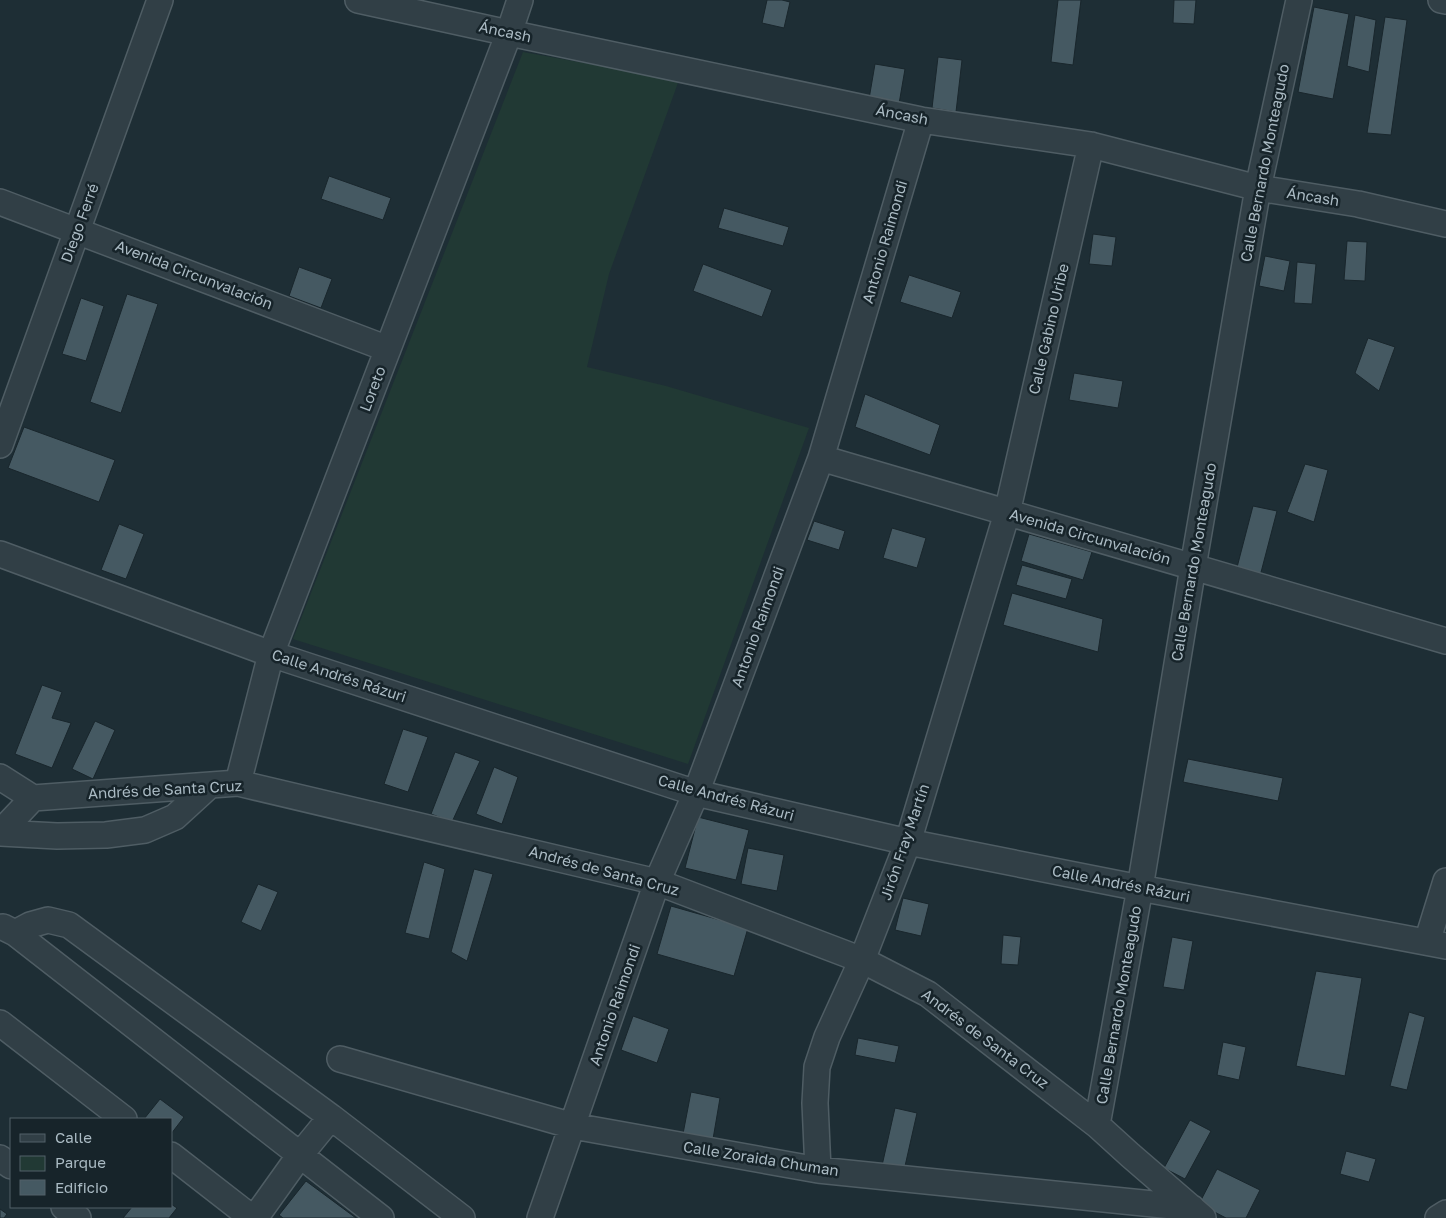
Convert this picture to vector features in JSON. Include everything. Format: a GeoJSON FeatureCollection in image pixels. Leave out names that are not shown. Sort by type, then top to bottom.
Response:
{"type":"FeatureCollection","features":[{"type":"Feature","properties":{"kind":"street","name":"Diego Ferré"},"geometry":{"type":"LineString","coordinates":[[0,445],[160,0]]}},
{"type":"Feature","properties":{"kind":"street","name":"Áncash"},"geometry":{"type":"LineString","coordinates":[[358,0],[921,120],[1091,146],[1258,188],[1358,204],[1446,224]]}},
{"type":"Feature","properties":{"kind":"street","name":"Loreto"},"geometry":{"type":"LineString","coordinates":[[238,782],[271,654],[520,0]]}},
{"type":"Feature","properties":{"kind":"street","name":"Calle Bernardo Monteagudo"},"geometry":{"type":"LineString","coordinates":[[1097,1125],[1140,888],[1258,188],[1299,0]]}},
{"type":"Feature","properties":{"kind":"street"},"geometry":{"type":"LineString","coordinates":[[1441,0],[1446,1]]}},
{"type":"Feature","properties":{"kind":"street","name":"Antonio Raimondi"},"geometry":{"type":"LineString","coordinates":[[540,1218],[658,882],[696,793],[821,458],[921,120]]}},
{"type":"Feature","properties":{"kind":"street","name":"Calle Gabino Uribe"},"geometry":{"type":"LineString","coordinates":[[1007,513],[1091,146]]}},
{"type":"Feature","properties":{"kind":"street","name":"Avenida Circunvalación"},"geometry":{"type":"LineString","coordinates":[[0,202],[388,348]]}},
{"type":"Feature","properties":{"kind":"street","name":"Avenida Circunvalación"},"geometry":{"type":"LineString","coordinates":[[821,458],[1446,641]]}},
{"type":"Feature","properties":{"kind":"street","name":"Jirón Fray Martín"},"geometry":{"type":"LineString","coordinates":[[818,1170],[815,1103],[818,1067],[827,1037],[862,960],[908,842],[1007,513]]}},
{"type":"Feature","properties":{"kind":"street","name":"Calle Andrés Rázuri"},"geometry":{"type":"LineString","coordinates":[[0,554],[271,654],[696,793],[908,842],[1437,944]]}},
{"type":"Feature","properties":{"kind":"street"},"geometry":{"type":"LineString","coordinates":[[0,777],[33,798],[0,833]]}},
{"type":"Feature","properties":{"kind":"street","name":"Andrés de Santa Cruz"},"geometry":{"type":"LineString","coordinates":[[33,798],[238,782],[658,882],[862,960],[928,994],[1097,1125],[1198,1213]]}},
{"type":"Feature","properties":{"kind":"street"},"geometry":{"type":"LineString","coordinates":[[0,833],[57,836],[106,835],[145,830],[175,817],[210,784]]}},
{"type":"Feature","properties":{"kind":"street"},"geometry":{"type":"LineString","coordinates":[[1437,944],[1446,881]]}},
{"type":"Feature","properties":{"kind":"street"},"geometry":{"type":"LineString","coordinates":[[8,930],[48,920],[69,925],[330,1117],[462,1218]]}},
{"type":"Feature","properties":{"kind":"street"},"geometry":{"type":"LineString","coordinates":[[8,930],[381,1218]]}},
{"type":"Feature","properties":{"kind":"street"},"geometry":{"type":"LineString","coordinates":[[0,1023],[123,1118]]}},
{"type":"Feature","properties":{"kind":"street","name":"Calle Zoraida Chuman"},"geometry":{"type":"LineString","coordinates":[[340,1059],[573,1126],[818,1170],[1198,1213]]}},
{"type":"Feature","properties":{"kind":"street"},"geometry":{"type":"LineString","coordinates":[[172,1157],[254,1218],[330,1117]]}},
{"type":"Feature","properties":{"kind":"street"},"geometry":{"type":"LineString","coordinates":[[65,1208],[78,1218]]}},
{"type":"Feature","properties":{"kind":"street"},"geometry":{"type":"LineString","coordinates":[[1438,1218],[1446,1213]]}},
{"type":"Feature","properties":{"kind":"green space"},"geometry":{"type":"Polygon","coordinates":[[[523,52],[679,80],[609,274],[587,367],[666,386],[809,428],[688,764],[293,639],[523,52]]]}},
{"type":"Feature","properties":{"kind":"building"},"geometry":{"type":"Polygon","coordinates":[[[767,0],[790,2],[784,28],[762,23],[767,0]]]}},
{"type":"Feature","properties":{"kind":"building"},"geometry":{"type":"Polygon","coordinates":[[[1058,0],[1081,0],[1073,65],[1051,62],[1058,0]]]}},
{"type":"Feature","properties":{"kind":"building"},"geometry":{"type":"Polygon","coordinates":[[[1174,0],[1196,0],[1194,24],[1173,23],[1174,0]]]}},
{"type":"Feature","properties":{"kind":"building"},"geometry":{"type":"Polygon","coordinates":[[[1314,7],[1349,14],[1333,99],[1298,92],[1314,7]]]}},
{"type":"Feature","properties":{"kind":"building"},"geometry":{"type":"Polygon","coordinates":[[[1355,15],[1376,20],[1369,72],[1347,66],[1355,15]]]}},
{"type":"Feature","properties":{"kind":"building"},"geometry":{"type":"Polygon","coordinates":[[[1385,17],[1407,20],[1391,135],[1367,133],[1385,17]]]}},
{"type":"Feature","properties":{"kind":"building"},"geometry":{"type":"Polygon","coordinates":[[[938,57],[962,60],[956,112],[932,108],[938,57]]]}},
{"type":"Feature","properties":{"kind":"building"},"geometry":{"type":"Polygon","coordinates":[[[875,64],[905,69],[899,104],[869,99],[875,64]]]}},
{"type":"Feature","properties":{"kind":"building"},"geometry":{"type":"Polygon","coordinates":[[[329,176],[391,198],[383,220],[321,199],[329,176]]]}},
{"type":"Feature","properties":{"kind":"building"},"geometry":{"type":"Polygon","coordinates":[[[724,208],[789,227],[783,246],[718,228],[724,208]]]}},
{"type":"Feature","properties":{"kind":"building"},"geometry":{"type":"Polygon","coordinates":[[[1093,234],[1116,237],[1112,266],[1089,264],[1093,234]]]}},
{"type":"Feature","properties":{"kind":"building"},"geometry":{"type":"Polygon","coordinates":[[[1347,241],[1367,242],[1365,281],[1344,280],[1347,241]]]}},
{"type":"Feature","properties":{"kind":"building"},"geometry":{"type":"Polygon","coordinates":[[[1265,256],[1290,261],[1284,291],[1259,286],[1265,256]]]}},
{"type":"Feature","properties":{"kind":"building"},"geometry":{"type":"Polygon","coordinates":[[[1297,262],[1316,264],[1312,304],[1294,303],[1297,262]]]}},
{"type":"Feature","properties":{"kind":"building"},"geometry":{"type":"Polygon","coordinates":[[[703,264],[772,290],[762,317],[693,291],[703,264]]]}},
{"type":"Feature","properties":{"kind":"building"},"geometry":{"type":"Polygon","coordinates":[[[299,267],[332,279],[321,308],[289,296],[299,267]]]}},
{"type":"Feature","properties":{"kind":"building"},"geometry":{"type":"Polygon","coordinates":[[[909,275],[961,292],[952,318],[900,302],[909,275]]]}},
{"type":"Feature","properties":{"kind":"building"},"geometry":{"type":"Polygon","coordinates":[[[127,294],[158,304],[121,413],[90,402],[127,294]]]}},
{"type":"Feature","properties":{"kind":"building"},"geometry":{"type":"Polygon","coordinates":[[[81,298],[104,306],[86,361],[62,354],[81,298]]]}},
{"type":"Feature","properties":{"kind":"building"},"geometry":{"type":"Polygon","coordinates":[[[1368,338],[1395,347],[1379,391],[1355,373],[1368,338]]]}},
{"type":"Feature","properties":{"kind":"building"},"geometry":{"type":"Polygon","coordinates":[[[1074,373],[1123,381],[1118,408],[1069,400],[1074,373]]]}},
{"type":"Feature","properties":{"kind":"building"},"geometry":{"type":"Polygon","coordinates":[[[865,394],[940,425],[930,455],[855,427],[865,394]]]}},
{"type":"Feature","properties":{"kind":"building"},"geometry":{"type":"Polygon","coordinates":[[[24,427],[115,460],[99,502],[8,468],[24,427]]]}},
{"type":"Feature","properties":{"kind":"building"},"geometry":{"type":"Polygon","coordinates":[[[1305,464],[1328,470],[1314,522],[1287,512],[1305,464]]]}},
{"type":"Feature","properties":{"kind":"building"},"geometry":{"type":"Polygon","coordinates":[[[1253,506],[1277,511],[1259,580],[1235,575],[1253,506]]]}},
{"type":"Feature","properties":{"kind":"building"},"geometry":{"type":"Polygon","coordinates":[[[814,521],[845,531],[839,550],[807,540],[814,521]]]}},
{"type":"Feature","properties":{"kind":"building"},"geometry":{"type":"Polygon","coordinates":[[[119,524],[144,534],[126,579],[101,570],[119,524]]]}},
{"type":"Feature","properties":{"kind":"building"},"geometry":{"type":"Polygon","coordinates":[[[892,528],[926,538],[917,568],[883,558],[892,528]]]}},
{"type":"Feature","properties":{"kind":"building"},"geometry":{"type":"Polygon","coordinates":[[[1029,534],[1092,552],[1083,580],[1021,561],[1029,534]]]}},
{"type":"Feature","properties":{"kind":"building"},"geometry":{"type":"Polygon","coordinates":[[[1022,565],[1072,579],[1066,599],[1016,585],[1022,565]]]}},
{"type":"Feature","properties":{"kind":"building"},"geometry":{"type":"Polygon","coordinates":[[[1012,593],[1103,619],[1098,652],[1003,625],[1012,593]]]}},
{"type":"Feature","properties":{"kind":"building"},"geometry":{"type":"Polygon","coordinates":[[[42,685],[62,692],[52,718],[71,723],[52,768],[15,754],[42,685]]]}},
{"type":"Feature","properties":{"kind":"building"},"geometry":{"type":"Polygon","coordinates":[[[95,721],[115,730],[93,779],[72,769],[95,721]]]}},
{"type":"Feature","properties":{"kind":"building"},"geometry":{"type":"Polygon","coordinates":[[[403,729],[428,737],[408,792],[384,784],[403,729]]]}},
{"type":"Feature","properties":{"kind":"building"},"geometry":{"type":"Polygon","coordinates":[[[455,752],[480,761],[452,822],[431,814],[455,752]]]}},
{"type":"Feature","properties":{"kind":"building"},"geometry":{"type":"Polygon","coordinates":[[[1188,759],[1283,778],[1278,801],[1183,782],[1188,759]]]}},
{"type":"Feature","properties":{"kind":"building"},"geometry":{"type":"Polygon","coordinates":[[[494,767],[518,777],[502,824],[476,814],[494,767]]]}},
{"type":"Feature","properties":{"kind":"building"},"geometry":{"type":"Polygon","coordinates":[[[698,817],[749,830],[736,880],[685,868],[698,817]]]}},
{"type":"Feature","properties":{"kind":"building"},"geometry":{"type":"Polygon","coordinates":[[[748,848],[784,855],[777,891],[741,884],[748,848]]]}},
{"type":"Feature","properties":{"kind":"building"},"geometry":{"type":"Polygon","coordinates":[[[424,862],[445,869],[429,939],[405,933],[424,862]]]}},
{"type":"Feature","properties":{"kind":"building"},"geometry":{"type":"Polygon","coordinates":[[[474,869],[493,874],[467,961],[451,952],[474,869]]]}},
{"type":"Feature","properties":{"kind":"building"},"geometry":{"type":"Polygon","coordinates":[[[258,884],[278,892],[261,931],[241,922],[258,884]]]}},
{"type":"Feature","properties":{"kind":"building"},"geometry":{"type":"Polygon","coordinates":[[[903,898],[929,904],[921,936],[895,930],[903,898]]]}},
{"type":"Feature","properties":{"kind":"building"},"geometry":{"type":"Polygon","coordinates":[[[671,906],[748,928],[734,976],[657,954],[671,906]]]}},
{"type":"Feature","properties":{"kind":"building"},"geometry":{"type":"Polygon","coordinates":[[[1003,935],[1021,937],[1018,965],[1001,964],[1003,935]]]}},
{"type":"Feature","properties":{"kind":"building"},"geometry":{"type":"Polygon","coordinates":[[[1172,937],[1193,941],[1184,990],[1163,987],[1172,937]]]}},
{"type":"Feature","properties":{"kind":"building"},"geometry":{"type":"Polygon","coordinates":[[[1316,971],[1362,978],[1345,1076],[1296,1066],[1316,971]]]}},
{"type":"Feature","properties":{"kind":"building"},"geometry":{"type":"Polygon","coordinates":[[[1409,1012],[1425,1017],[1407,1090],[1390,1086],[1409,1012]]]}},
{"type":"Feature","properties":{"kind":"building"},"geometry":{"type":"Polygon","coordinates":[[[633,1016],[669,1029],[657,1063],[621,1050],[633,1016]]]}},
{"type":"Feature","properties":{"kind":"building"},"geometry":{"type":"Polygon","coordinates":[[[858,1038],[899,1046],[895,1063],[855,1055],[858,1038]]]}},
{"type":"Feature","properties":{"kind":"building"},"geometry":{"type":"Polygon","coordinates":[[[1223,1042],[1246,1047],[1239,1080],[1217,1075],[1223,1042]]]}},
{"type":"Feature","properties":{"kind":"building"},"geometry":{"type":"Polygon","coordinates":[[[691,1092],[720,1098],[712,1145],[682,1139],[691,1092]]]}},
{"type":"Feature","properties":{"kind":"building"},"geometry":{"type":"Polygon","coordinates":[[[160,1099],[184,1117],[172,1133],[172,1118],[145,1118],[160,1099]]]}},
{"type":"Feature","properties":{"kind":"building"},"geometry":{"type":"Polygon","coordinates":[[[895,1108],[917,1113],[903,1175],[881,1170],[895,1108]]]}},
{"type":"Feature","properties":{"kind":"building"},"geometry":{"type":"Polygon","coordinates":[[[1190,1120],[1211,1131],[1185,1179],[1164,1168],[1190,1120]]]}},
{"type":"Feature","properties":{"kind":"building"},"geometry":{"type":"Polygon","coordinates":[[[1346,1151],[1376,1159],[1369,1182],[1340,1174],[1346,1151]]]}},
{"type":"Feature","properties":{"kind":"building"},"geometry":{"type":"Polygon","coordinates":[[[1217,1169],[1260,1190],[1246,1218],[1226,1218],[1199,1204],[1217,1169]]]}},
{"type":"Feature","properties":{"kind":"building"},"geometry":{"type":"Polygon","coordinates":[[[306,1181],[356,1218],[283,1218],[279,1215],[306,1181]]]}},
{"type":"Feature","properties":{"kind":"building"},"geometry":{"type":"Polygon","coordinates":[[[172,1205],[177,1208],[169,1218],[123,1218],[131,1208],[172,1208],[172,1205]]]}},
{"type":"Feature","properties":{"kind":"building"},"geometry":{"type":"Polygon","coordinates":[[[0,1209],[7,1214],[4,1218],[0,1218],[0,1209]]]}}]}
